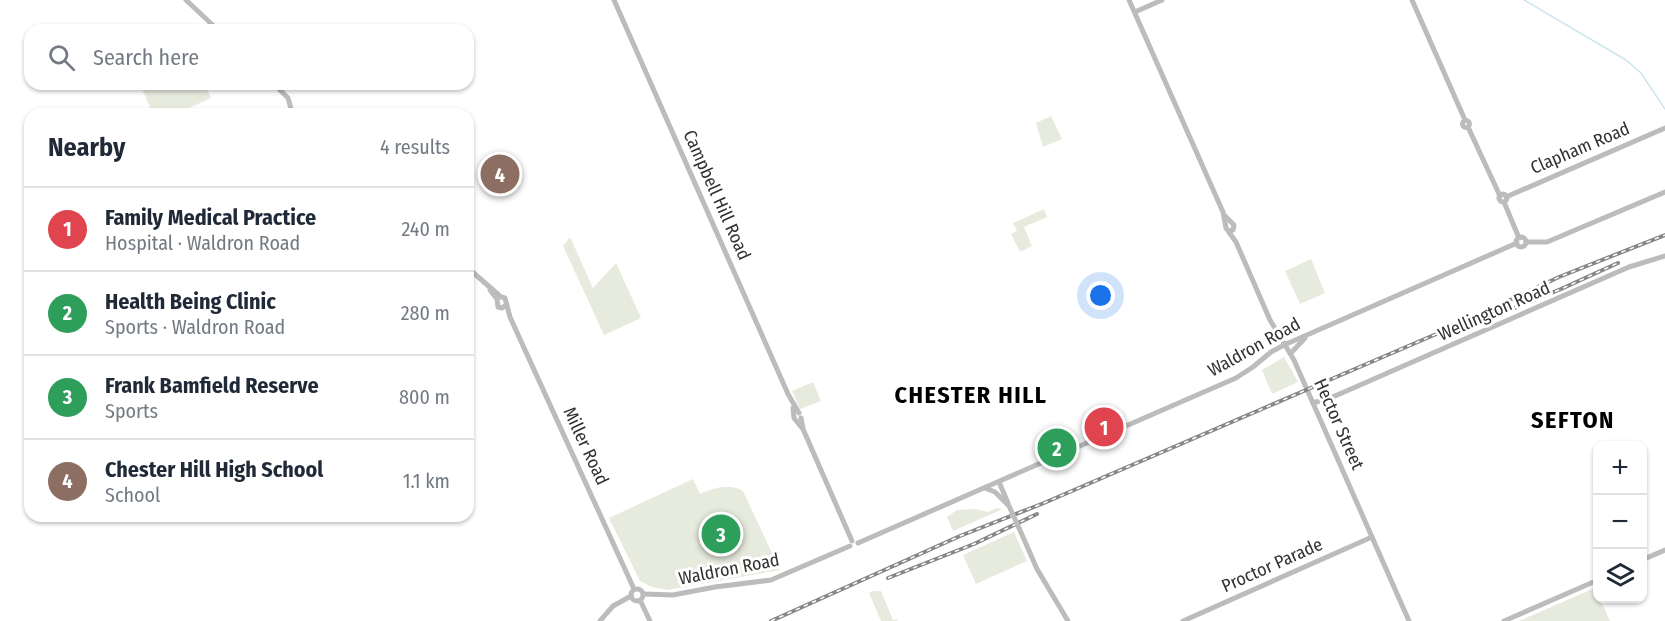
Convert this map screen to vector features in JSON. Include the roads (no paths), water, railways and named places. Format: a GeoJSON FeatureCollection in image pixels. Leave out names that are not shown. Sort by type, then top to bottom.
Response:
{"type":"FeatureCollection","features":[{"type":"Feature","properties":{"kind":"street"},"geometry":{"type":"LineString","coordinates":[[186,0],[212,24]]}},
{"type":"Feature","properties":{"kind":"street","name":"Campbell Hill Road"},"geometry":{"type":"LineString","coordinates":[[614,0],[853,544]]}},
{"type":"Feature","properties":{"kind":"street","name":"Hector Street"},"geometry":{"type":"LineString","coordinates":[[1129,0],[1270,320],[1291,353],[1409,621]]}},
{"type":"Feature","properties":{"kind":"street"},"geometry":{"type":"LineString","coordinates":[[1135,12],[1162,0]]}},
{"type":"Feature","properties":{"kind":"street"},"geometry":{"type":"LineString","coordinates":[[1412,0],[1465,120],[1464,127],[1468,127],[1503,197],[1518,240],[1525,238],[1526,242],[1547,243],[1665,192]]}},
{"type":"Feature","properties":{"kind":"street"},"geometry":{"type":"LineString","coordinates":[[280,90],[288,98],[290,108]]}},
{"type":"Feature","properties":{"kind":"street","name":"Clapham Road"},"geometry":{"type":"LineString","coordinates":[[1503,197],[1665,128]]}},
{"type":"Feature","properties":{"kind":"street","name":"Waldron Road"},"geometry":{"type":"LineString","coordinates":[[642,597],[673,595],[771,580],[1236,378],[1270,352],[1284,345],[1518,240]]}},
{"type":"Feature","properties":{"kind":"street","name":"Wellington Road"},"geometry":{"type":"LineString","coordinates":[[1313,403],[1335,396],[1629,267],[1665,256]]}},
{"type":"Feature","properties":{"kind":"street"},"geometry":{"type":"LineString","coordinates":[[474,274],[499,298],[506,300],[504,307],[497,306],[499,298]]}},
{"type":"Feature","properties":{"kind":"street","name":"Miller Road"},"geometry":{"type":"LineString","coordinates":[[504,307],[634,589]]}},
{"type":"Feature","properties":{"kind":"street"},"geometry":{"type":"LineString","coordinates":[[1291,353],[1313,332]]}},
{"type":"Feature","properties":{"kind":"street","name":"Wellington Road"},"geometry":{"type":"LineString","coordinates":[[1317,413],[1322,404],[1335,396]]}},
{"type":"Feature","properties":{"kind":"street"},"geometry":{"type":"LineString","coordinates":[[999,482],[1037,569],[1068,621]]}},
{"type":"Feature","properties":{"kind":"street"},"geometry":{"type":"LineString","coordinates":[[984,488],[997,493],[1010,507]]}},
{"type":"Feature","properties":{"kind":"street","name":"Proctor Parade"},"geometry":{"type":"LineString","coordinates":[[1183,621],[1372,537]]}},
{"type":"Feature","properties":{"kind":"street"},"geometry":{"type":"LineString","coordinates":[[1647,558],[1665,550]]}},
{"type":"Feature","properties":{"kind":"street"},"geometry":{"type":"LineString","coordinates":[[1504,621],[1593,582]]}},
{"type":"Feature","properties":{"kind":"street"},"geometry":{"type":"LineString","coordinates":[[600,621],[607,610],[631,596],[634,589],[640,589],[650,621]]}},
{"type":"Feature","properties":{"kind":"street"},"geometry":{"type":"LineString","coordinates":[[631,596],[634,601],[642,597]]}},
{"type":"Feature","properties":{"kind":"waterway"},"geometry":{"type":"LineString","coordinates":[[1524,0],[1626,60],[1641,73],[1665,109]]}},
{"type":"Feature","properties":{"kind":"railway"},"geometry":{"type":"LineString","coordinates":[[771,621],[960,536],[1044,503],[1448,329],[1559,277],[1665,235]]}},
{"type":"Feature","properties":{"kind":"railway"},"geometry":{"type":"LineString","coordinates":[[1480,322],[1618,263]]}},
{"type":"Feature","properties":{"kind":"railway"},"geometry":{"type":"LineString","coordinates":[[888,578],[974,544],[1037,514]]}},
{"type":"Feature","properties":{"kind":"place","name":"Chester Hill High School"},"geometry":{"type":"Point","coordinates":[500,174]}},
{"type":"Feature","properties":{"kind":"place","name":"Family Medical Practice"},"geometry":{"type":"Point","coordinates":[1104,427]}},
{"type":"Feature","properties":{"kind":"place","name":"Health Being Clinic"},"geometry":{"type":"Point","coordinates":[1057,448]}},
{"type":"Feature","properties":{"kind":"place","name":"Frank Bamfield Reserve"},"geometry":{"type":"Point","coordinates":[721,534]}},
{"type":"Feature","properties":{"kind":"district","name":"CHESTER HILL"},"geometry":{"type":"Point","coordinates":[971,395]}},
{"type":"Feature","properties":{"kind":"district","name":"SEFTON"},"geometry":{"type":"Point","coordinates":[1573,420]}}]}
